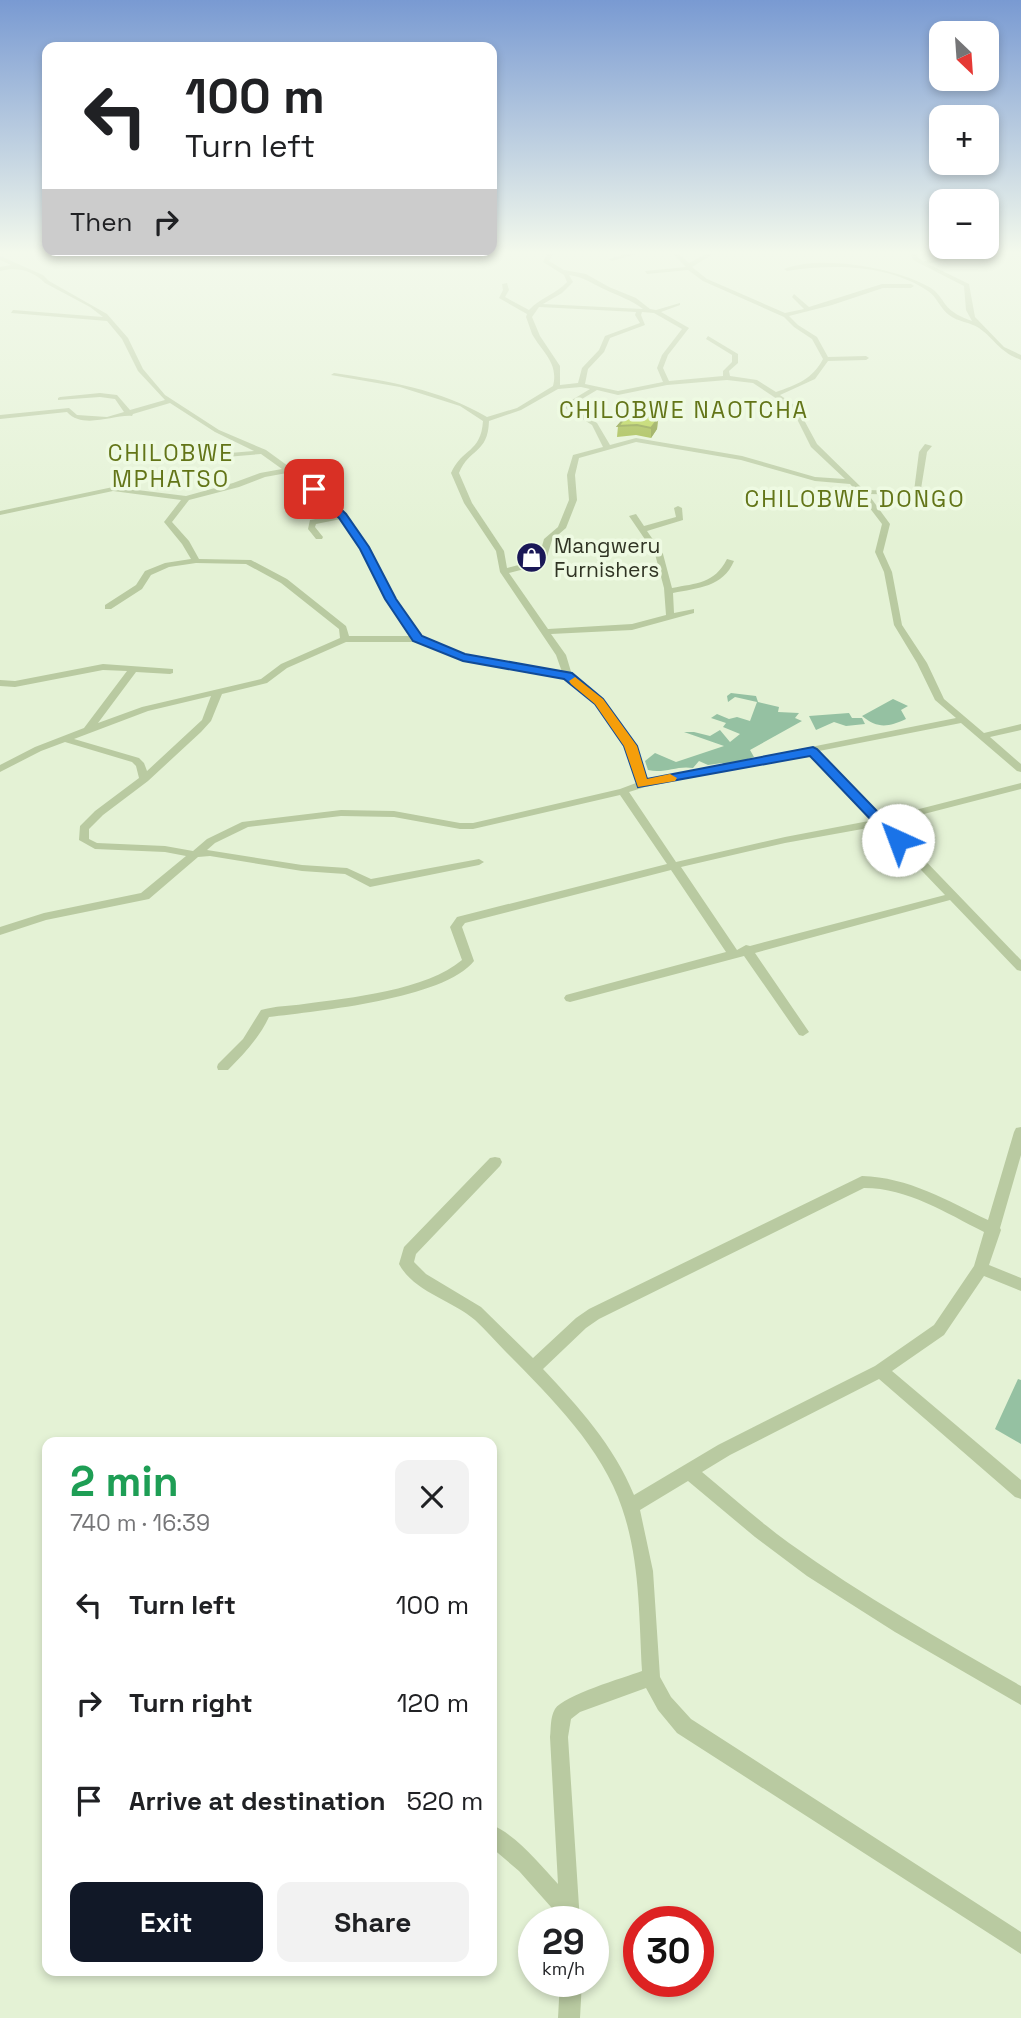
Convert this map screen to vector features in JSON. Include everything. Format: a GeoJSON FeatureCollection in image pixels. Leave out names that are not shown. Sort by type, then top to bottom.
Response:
{"type":"FeatureCollection","features":[{"type":"Feature","properties":{"kind":"street"},"geometry":{"type":"LineString","coordinates":[[130,348],[150,384],[170,401],[217,431],[263,452],[314,489],[343,516],[366,549],[391,599],[418,639]]}},
{"type":"Feature","properties":{"kind":"street"},"geometry":{"type":"LineString","coordinates":[[548,348],[559,371],[556,387]]}},
{"type":"Feature","properties":{"kind":"street"},"geometry":{"type":"LineString","coordinates":[[581,385],[587,365],[603,348]]}},
{"type":"Feature","properties":{"kind":"street"},"geometry":{"type":"LineString","coordinates":[[667,383],[660,370],[661,362],[671,348]]}},
{"type":"Feature","properties":{"kind":"street"},"geometry":{"type":"LineString","coordinates":[[725,348],[735,354],[734,363],[725,372],[727,378]]}},
{"type":"Feature","properties":{"kind":"street"},"geometry":{"type":"LineString","coordinates":[[821,348],[826,359]]}},
{"type":"Feature","properties":{"kind":"street"},"geometry":{"type":"LineString","coordinates":[[1002,348],[1021,358]]}},
{"type":"Feature","properties":{"kind":"street"},"geometry":{"type":"LineString","coordinates":[[826,359],[866,358]]}},
{"type":"Feature","properties":{"kind":"street"},"geometry":{"type":"LineString","coordinates":[[777,394],[813,380],[826,359]]}},
{"type":"Feature","properties":{"kind":"street"},"geometry":{"type":"LineString","coordinates":[[334,375],[401,385],[462,405],[486,420]]}},
{"type":"Feature","properties":{"kind":"street"},"geometry":{"type":"LineString","coordinates":[[486,420],[519,409],[556,387],[581,385],[623,393],[667,383],[727,378],[755,381],[777,394],[797,410],[814,445],[853,482],[887,526],[880,552],[888,572],[898,625],[922,663],[940,700],[1021,769]]}},
{"type":"Feature","properties":{"kind":"street"},"geometry":{"type":"LineString","coordinates":[[595,389],[565,406],[595,425],[607,447]]}},
{"type":"Feature","properties":{"kind":"street"},"geometry":{"type":"LineString","coordinates":[[60,399],[100,395],[117,397],[130,415]]}},
{"type":"Feature","properties":{"kind":"street"},"geometry":{"type":"LineString","coordinates":[[0,418],[69,410],[75,417],[107,419],[130,415],[170,401]]}},
{"type":"Feature","properties":{"kind":"street"},"geometry":{"type":"LineString","coordinates":[[486,420],[486,438],[480,447],[460,462],[455,473],[468,503],[496,542],[504,572],[520,599],[547,632],[561,656],[568,676]]}},
{"type":"Feature","properties":{"kind":"street"},"geometry":{"type":"LineString","coordinates":[[504,572],[533,564],[543,558],[548,539],[562,528],[569,515],[573,500],[571,475],[576,457],[607,447],[636,440],[731,455],[815,479],[853,482]]}},
{"type":"Feature","properties":{"kind":"street"},"geometry":{"type":"LineString","coordinates":[[862,492],[917,493],[923,453],[928,446]]}},
{"type":"Feature","properties":{"kind":"street"},"geometry":{"type":"LineString","coordinates":[[217,456],[263,452]]}},
{"type":"Feature","properties":{"kind":"street"},"geometry":{"type":"LineString","coordinates":[[0,513],[113,489],[186,498],[289,470]]}},
{"type":"Feature","properties":{"kind":"street"},"geometry":{"type":"LineString","coordinates":[[186,498],[168,522],[186,543],[196,561]]}},
{"type":"Feature","properties":{"kind":"street"},"geometry":{"type":"LineString","coordinates":[[644,529],[680,518],[678,508]]}},
{"type":"Feature","properties":{"kind":"street"},"geometry":{"type":"LineString","coordinates":[[318,537],[311,527],[313,522],[343,516]]}},
{"type":"Feature","properties":{"kind":"street"},"geometry":{"type":"LineString","coordinates":[[633,516],[659,554],[668,591],[670,615]]}},
{"type":"Feature","properties":{"kind":"street"},"geometry":{"type":"LineString","coordinates":[[108,607],[139,587],[149,573],[167,565],[196,561],[248,562],[270,572],[343,628],[345,639]]}},
{"type":"Feature","properties":{"kind":"street"},"geometry":{"type":"LineString","coordinates":[[668,591],[715,581],[726,572],[730,561]]}},
{"type":"Feature","properties":{"kind":"street"},"geometry":{"type":"LineString","coordinates":[[547,632],[632,627],[691,611]]}},
{"type":"Feature","properties":{"kind":"street"},"geometry":{"type":"LineString","coordinates":[[0,769],[37,749],[145,709],[268,679],[284,666],[345,639],[418,639],[463,657],[568,676],[599,701],[633,752],[642,784]]}},
{"type":"Feature","properties":{"kind":"street"},"geometry":{"type":"LineString","coordinates":[[0,683],[26,682],[103,667],[170,671]]}},
{"type":"Feature","properties":{"kind":"street"},"geometry":{"type":"LineString","coordinates":[[88,730],[134,668]]}},
{"type":"Feature","properties":{"kind":"street"},"geometry":{"type":"LineString","coordinates":[[218,691],[205,721],[198,730],[144,779],[92,820],[84,828],[84,840],[95,846],[210,853],[302,868],[346,871],[370,883],[479,862]]}},
{"type":"Feature","properties":{"kind":"street"},"geometry":{"type":"LineString","coordinates":[[0,931],[44,917],[145,896],[193,854],[228,831],[273,820],[341,813],[385,813],[467,827],[642,784],[961,720]]}},
{"type":"Feature","properties":{"kind":"street"},"geometry":{"type":"LineString","coordinates":[[982,736],[1021,727]]}},
{"type":"Feature","properties":{"kind":"street"},"geometry":{"type":"LineString","coordinates":[[64,739],[133,757],[140,763],[144,779]]}},
{"type":"Feature","properties":{"kind":"street"},"geometry":{"type":"LineString","coordinates":[[813,751],[1021,967]]}},
{"type":"Feature","properties":{"kind":"street"},"geometry":{"type":"LineString","coordinates":[[223,1067],[245,1047],[257,1031],[265,1013],[370,998],[455,972],[468,961],[456,926],[461,920],[672,866],[785,839],[881,822],[1021,786]]}},
{"type":"Feature","properties":{"kind":"street"},"geometry":{"type":"LineString","coordinates":[[622,791],[733,953]]}},
{"type":"Feature","properties":{"kind":"street"},"geometry":{"type":"LineString","coordinates":[[570,999],[953,896]]}},
{"type":"Feature","properties":{"kind":"street"},"geometry":{"type":"LineString","coordinates":[[746,950],[803,1032]]}},
{"type":"Feature","properties":{"kind":"street"},"geometry":{"type":"LineString","coordinates":[[631,1506],[724,1450],[880,1371],[939,1330],[981,1268],[1021,1132]]}},
{"type":"Feature","properties":{"kind":"street"},"geometry":{"type":"LineString","coordinates":[[495,1162],[410,1251],[406,1264],[415,1273],[477,1312],[533,1368],[613,1469],[631,1506],[646,1577],[651,1677],[656,1691],[684,1726],[1021,1944]]}},
{"type":"Feature","properties":{"kind":"street"},"geometry":{"type":"LineString","coordinates":[[533,1368],[594,1314],[862,1182],[878,1181],[898,1186],[994,1230]]}},
{"type":"Feature","properties":{"kind":"street"},"geometry":{"type":"LineString","coordinates":[[981,1268],[1021,1285]]}},
{"type":"Feature","properties":{"kind":"street"},"geometry":{"type":"LineString","coordinates":[[880,1371],[1021,1491]]}},
{"type":"Feature","properties":{"kind":"street"},"geometry":{"type":"LineString","coordinates":[[690,1472],[750,1523],[833,1583],[893,1622],[1021,1696]]}},
{"type":"Feature","properties":{"kind":"street"},"geometry":{"type":"LineString","coordinates":[[569,1906],[559,1737],[562,1714],[574,1705],[651,1677]]}},
{"type":"Feature","properties":{"kind":"street"},"geometry":{"type":"LineString","coordinates":[[497,1839],[526,1864],[562,1906]]}},
{"type":"Feature","properties":{"kind":"street"},"geometry":{"type":"LineString","coordinates":[[569,2018],[570,1997]]}},
{"type":"Feature","properties":{"kind":"green space"},"geometry":{"type":"Polygon","coordinates":[[[731,693],[756,696],[758,702],[779,707],[778,712],[799,713],[795,718],[802,721],[750,750],[754,757],[726,766],[722,763],[708,765],[699,761],[693,768],[648,770],[645,761],[655,753],[676,762],[724,746],[684,732],[710,736],[720,730],[730,742],[740,734],[723,727],[726,723],[711,718],[717,714],[729,719],[737,717],[750,721],[757,702],[735,697],[728,702],[727,696],[731,693]]]}},
{"type":"Feature","properties":{"kind":"green space"},"geometry":{"type":"Polygon","coordinates":[[[893,699],[908,706],[901,710],[906,719],[883,725],[873,723],[862,716],[893,699]]]}},
{"type":"Feature","properties":{"kind":"green space"},"geometry":{"type":"Polygon","coordinates":[[[849,713],[852,718],[862,718],[865,724],[846,726],[834,722],[816,730],[809,716],[849,713]]]}},
{"type":"Feature","properties":{"kind":"green space"},"geometry":{"type":"Polygon","coordinates":[[[1018,1379],[1021,1380],[1021,1444],[995,1429],[1018,1379]]]}},
{"type":"Feature","properties":{"kind":"building"},"geometry":{"type":"Polygon","coordinates":[[[629,413],[658,419],[651,428],[637,425],[618,426],[629,413]]]}},
{"type":"Feature","properties":{"kind":"slow traffic"},"geometry":{"type":"LineString","coordinates":[[575,681],[599,701],[630,746],[642,784],[670,778]]}},
{"type":"Feature","properties":{"kind":"place","name":"Mangweru Furnishers"},"geometry":{"type":"Point","coordinates":[531,557]}},
{"type":"Feature","properties":{"kind":"district","name":"CHILOBWE NAOTCHA"},"geometry":{"type":"Point","coordinates":[684,410]}},
{"type":"Feature","properties":{"kind":"district","name":"CHILOBWE MPHATSO"},"geometry":{"type":"Point","coordinates":[171,466]}},
{"type":"Feature","properties":{"kind":"district","name":"CHILOBWE DONGO"},"geometry":{"type":"Point","coordinates":[855,499]}},
{"type":"Feature","properties":{"kind":"route"},"geometry":{"type":"LineString","coordinates":[[314,489],[343,516],[366,549],[391,599],[418,639],[463,657],[568,676],[599,701],[630,746],[642,784],[813,751],[898,840]]}}]}
